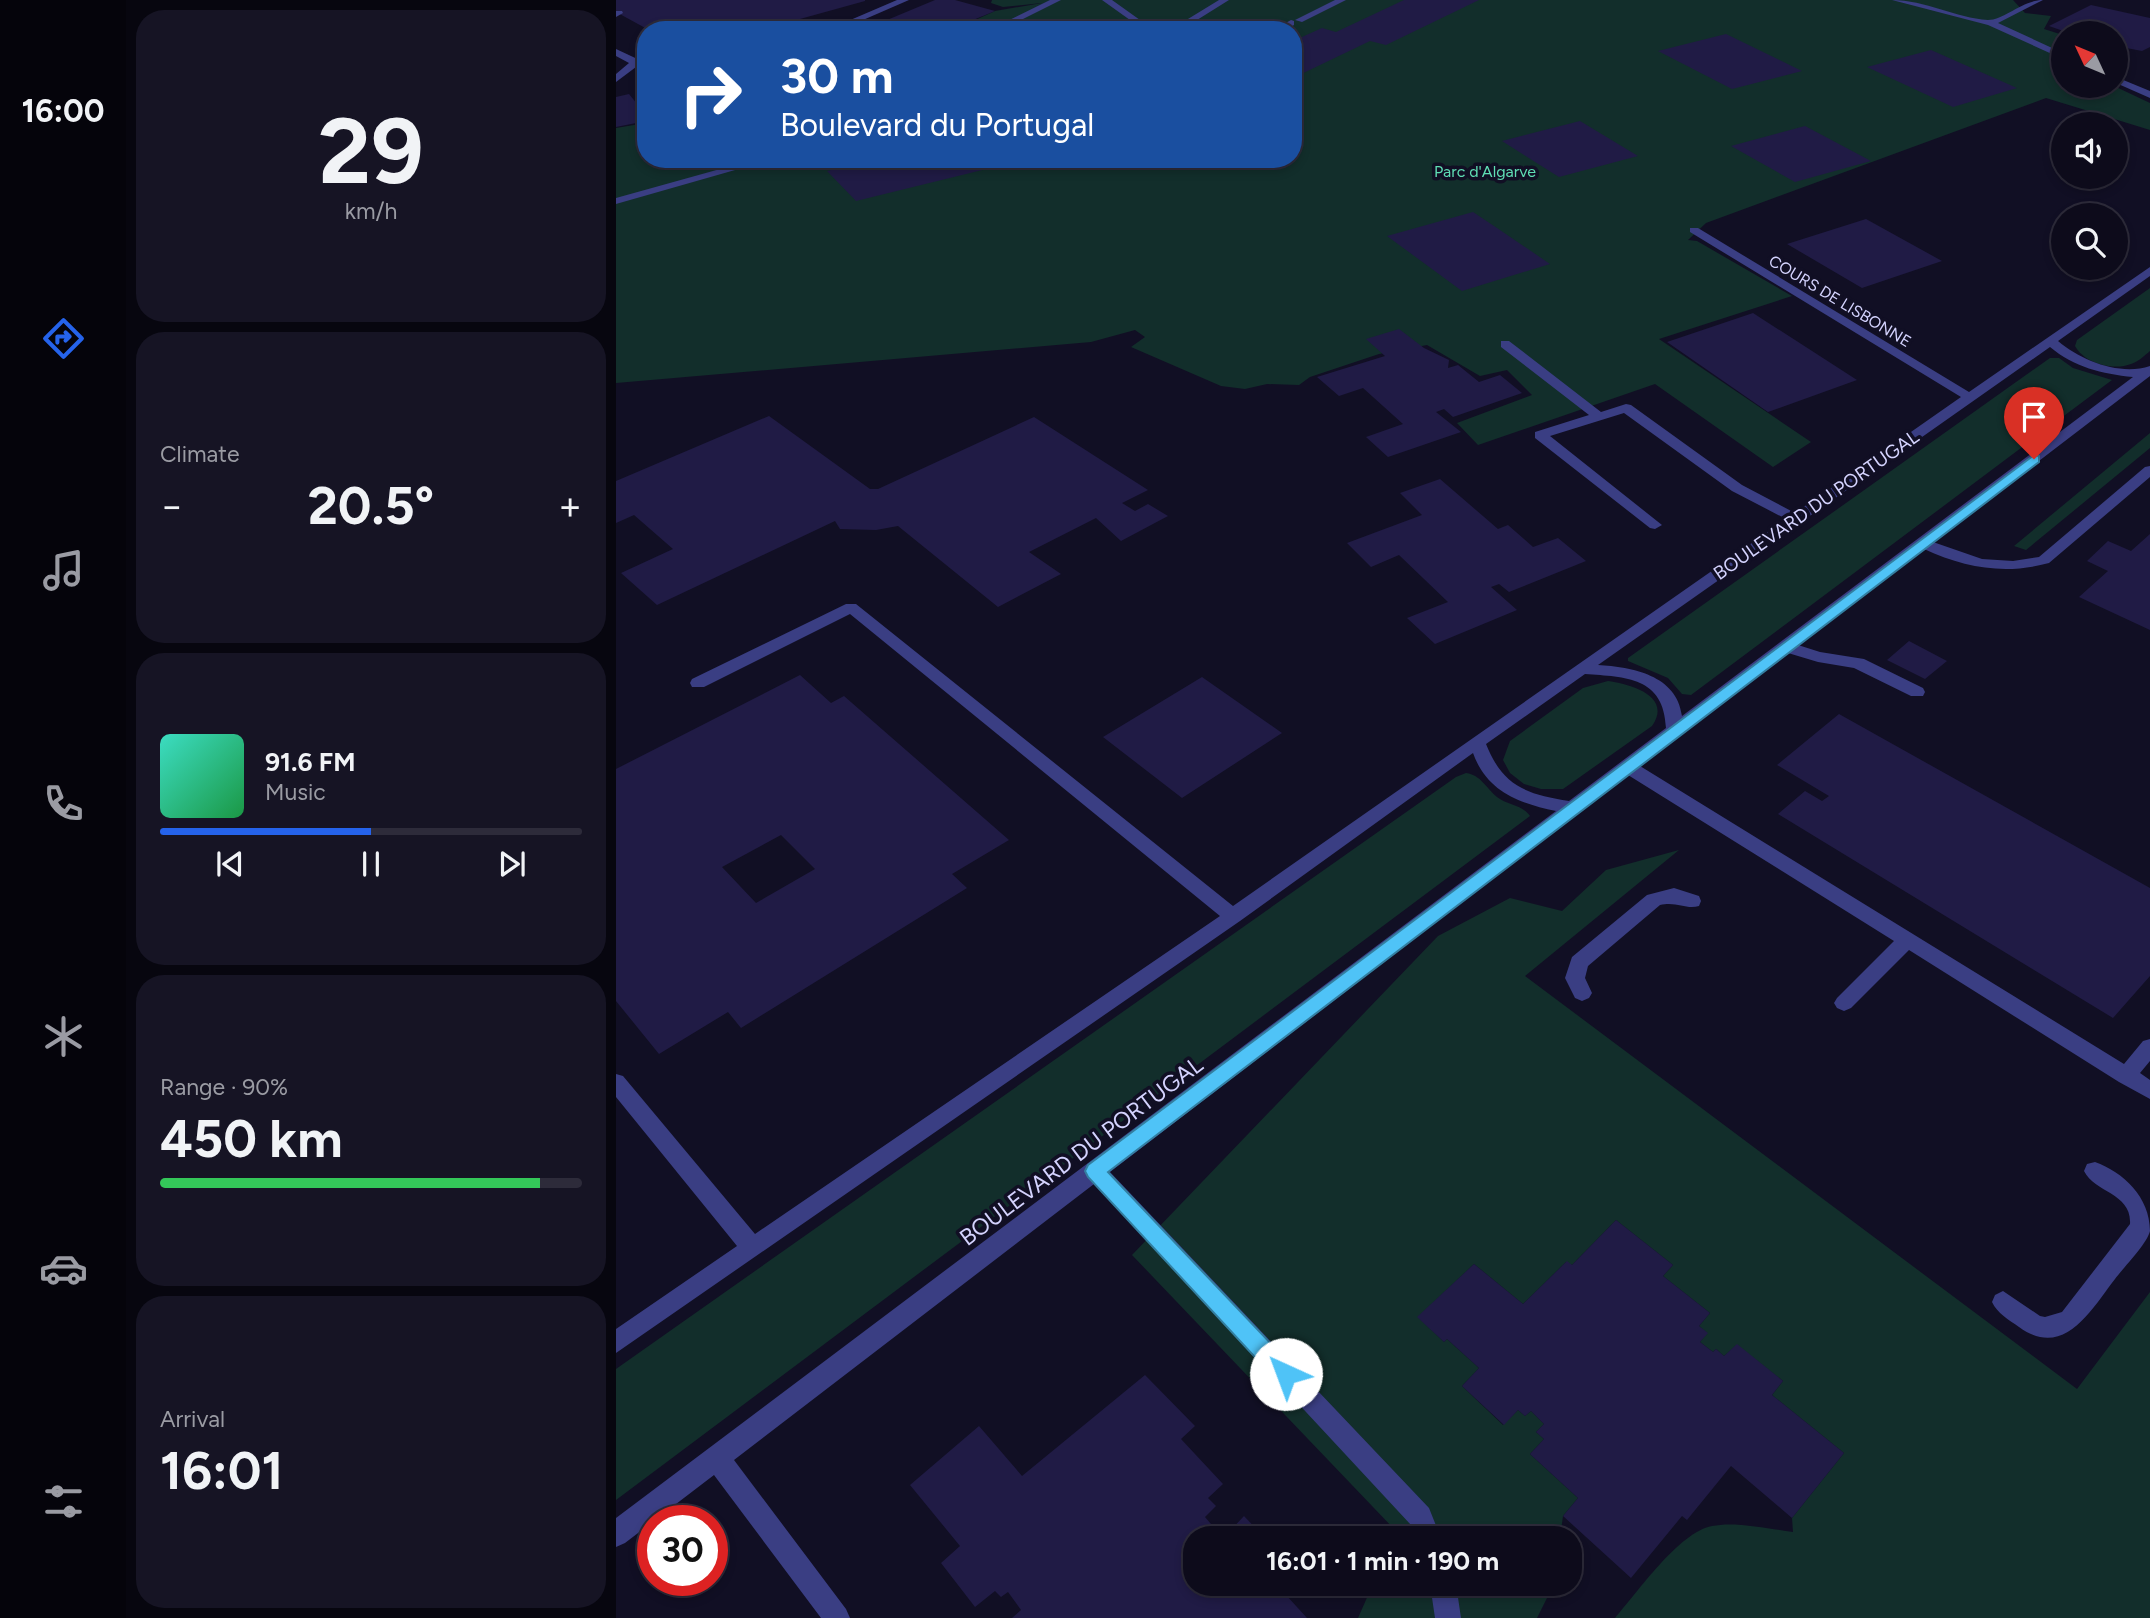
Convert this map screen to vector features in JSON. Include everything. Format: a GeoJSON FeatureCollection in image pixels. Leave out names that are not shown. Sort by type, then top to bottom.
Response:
{"type":"FeatureCollection","features":[{"type":"Feature","properties":{"kind":"street"},"geometry":{"type":"LineString","coordinates":[[853,21],[905,0]]}},
{"type":"Feature","properties":{"kind":"street"},"geometry":{"type":"LineString","coordinates":[[1012,21],[1057,0]]}},
{"type":"Feature","properties":{"kind":"street"},"geometry":{"type":"LineString","coordinates":[[1106,0],[1137,21]]}},
{"type":"Feature","properties":{"kind":"street"},"geometry":{"type":"LineString","coordinates":[[1189,21],[1225,0]]}},
{"type":"Feature","properties":{"kind":"street"},"geometry":{"type":"LineString","coordinates":[[1297,21],[1342,0]]}},
{"type":"Feature","properties":{"kind":"street"},"geometry":{"type":"LineString","coordinates":[[1896,0],[1991,23],[2051,50]]}},
{"type":"Feature","properties":{"kind":"street"},"geometry":{"type":"LineString","coordinates":[[1991,23],[2039,0]]}},
{"type":"Feature","properties":{"kind":"street"},"geometry":{"type":"LineString","coordinates":[[616,52],[637,63]]}},
{"type":"Feature","properties":{"kind":"street"},"geometry":{"type":"LineString","coordinates":[[616,79],[637,67]]}},
{"type":"Feature","properties":{"kind":"street"},"geometry":{"type":"LineString","coordinates":[[2128,85],[2150,95]]}},
{"type":"Feature","properties":{"kind":"street"},"geometry":{"type":"LineString","coordinates":[[616,201],[736,168]]}},
{"type":"Feature","properties":{"kind":"street","name":"COURS DE LISBONNE"},"geometry":{"type":"LineString","coordinates":[[1694,230],[1969,397]]}},
{"type":"Feature","properties":{"kind":"street","name":"BOULEVARD DU PORTUGAL"},"geometry":{"type":"LineString","coordinates":[[616,1341],[1233,916],[1477,741],[2150,271]]}},
{"type":"Feature","properties":{"kind":"street","name":"BOULEVARD DU PORTUGAL"},"geometry":{"type":"LineString","coordinates":[[2051,341],[2072,359],[2102,370],[2148,372]]}},
{"type":"Feature","properties":{"kind":"street"},"geometry":{"type":"LineString","coordinates":[[1505,344],[1598,416]]}},
{"type":"Feature","properties":{"kind":"street","name":"BOULEVARD DU PORTUGAL"},"geometry":{"type":"LineString","coordinates":[[616,1534],[2148,372]]}},
{"type":"Feature","properties":{"kind":"street"},"geometry":{"type":"LineString","coordinates":[[1655,525],[1540,435],[1626,408],[1737,488],[1796,519]]}},
{"type":"Feature","properties":{"kind":"street"},"geometry":{"type":"LineString","coordinates":[[1924,544],[1949,556],[1987,565],[2030,565],[2052,554],[2150,470]]}},
{"type":"Feature","properties":{"kind":"street"},"geometry":{"type":"LineString","coordinates":[[698,683],[851,607],[1233,916]]}},
{"type":"Feature","properties":{"kind":"street"},"geometry":{"type":"LineString","coordinates":[[1787,647],[1818,657],[1858,663],[1917,692]]}},
{"type":"Feature","properties":{"kind":"street"},"geometry":{"type":"LineString","coordinates":[[1581,669],[1632,674],[1651,681],[1665,692],[1673,707],[1675,732]]}},
{"type":"Feature","properties":{"kind":"street"},"geometry":{"type":"LineString","coordinates":[[1477,741],[1483,762],[1490,774],[1503,785],[1521,796],[1575,808]]}},
{"type":"Feature","properties":{"kind":"street"},"geometry":{"type":"LineString","coordinates":[[1628,767],[2150,1090]]}},
{"type":"Feature","properties":{"kind":"street"},"geometry":{"type":"LineString","coordinates":[[1583,993],[1575,978],[1579,962],[1654,900],[1674,895],[1692,901]]}},
{"type":"Feature","properties":{"kind":"street"},"geometry":{"type":"LineString","coordinates":[[1844,1003],[1906,941]]}},
{"type":"Feature","properties":{"kind":"street"},"geometry":{"type":"LineString","coordinates":[[2126,1076],[2150,1047]]}},
{"type":"Feature","properties":{"kind":"street"},"geometry":{"type":"LineString","coordinates":[[616,1082],[752,1247]]}},
{"type":"Feature","properties":{"kind":"street"},"geometry":{"type":"LineString","coordinates":[[1095,1171],[1420,1517],[1423,1526]]}},
{"type":"Feature","properties":{"kind":"street"},"geometry":{"type":"LineString","coordinates":[[2003,1302],[2033,1324],[2045,1328],[2069,1321],[2141,1227],[2143,1217],[2139,1205],[2123,1189],[2095,1171]]}},
{"type":"Feature","properties":{"kind":"street"},"geometry":{"type":"LineString","coordinates":[[717,1458],[837,1618]]}},
{"type":"Feature","properties":{"kind":"street"},"geometry":{"type":"LineString","coordinates":[[1445,1596],[1448,1618]]}},
{"type":"Feature","properties":{"kind":"green space","name":"Parc d'Algarve"},"geometry":{"type":"Polygon","coordinates":[[[992,0],[2013,0],[2025,13],[2051,16],[2044,29],[2051,31],[2051,98],[2128,98],[2128,93],[2150,103],[2150,130],[2128,123],[2128,112],[2092,112],[2046,98],[1706,223],[1688,240],[1697,241],[1792,296],[1659,339],[1811,442],[1773,467],[1655,384],[1478,445],[1457,423],[1532,395],[1507,370],[1480,376],[1427,345],[1379,354],[1310,377],[1299,385],[1267,384],[1245,389],[1221,386],[1131,347],[1145,337],[1135,330],[1091,342],[616,383],[616,128],[637,124],[637,168],[1302,168],[1302,21],[973,21],[995,11],[1042,3],[1003,7],[991,3],[992,0]]]}},
{"type":"Feature","properties":{"kind":"green space"},"geometry":{"type":"Polygon","coordinates":[[[2150,288],[2150,351],[2134,363],[2116,367],[2092,361],[2079,352],[2075,346],[2077,340],[2150,288]]]}},
{"type":"Feature","properties":{"kind":"green space"},"geometry":{"type":"Polygon","coordinates":[[[2050,358],[2059,358],[2073,368],[2112,380],[1691,695],[1682,694],[1668,678],[1628,661],[1628,658],[2050,358]]]}},
{"type":"Feature","properties":{"kind":"green space"},"geometry":{"type":"Polygon","coordinates":[[[2150,433],[2150,448],[2026,550],[2014,546],[2150,433]]]}},
{"type":"Feature","properties":{"kind":"green space"},"geometry":{"type":"Polygon","coordinates":[[[1608,681],[1637,689],[1653,699],[1657,716],[1652,726],[1563,789],[1541,789],[1524,784],[1510,773],[1503,760],[1510,741],[1583,688],[1608,681]]]}},
{"type":"Feature","properties":{"kind":"green space"},"geometry":{"type":"Polygon","coordinates":[[[1466,773],[1480,779],[1497,797],[1530,816],[616,1500],[616,1369],[1456,777],[1466,773]]]}},
{"type":"Feature","properties":{"kind":"green space"},"geometry":{"type":"Polygon","coordinates":[[[1679,850],[1525,976],[2077,1389],[2150,1292],[2150,1618],[1615,1618],[1673,1551],[1699,1531],[1712,1526],[1731,1524],[1793,1532],[1792,1518],[1844,1453],[1772,1395],[1783,1381],[1737,1345],[1724,1356],[1700,1342],[1707,1333],[1699,1326],[1710,1313],[1663,1276],[1673,1265],[1616,1220],[1572,1265],[1566,1262],[1523,1304],[1474,1264],[1418,1317],[1444,1342],[1447,1339],[1479,1368],[1462,1386],[1503,1425],[1518,1410],[1525,1416],[1531,1411],[1544,1424],[1536,1432],[1544,1439],[1530,1454],[1578,1498],[1563,1516],[1562,1526],[1391,1526],[1132,1255],[1438,936],[1510,898],[1562,911],[1606,870],[1679,850]]]}},
{"type":"Feature","properties":{"kind":"green space"},"geometry":{"type":"Polygon","coordinates":[[[1368,1596],[1548,1596],[1537,1618],[1358,1618],[1368,1596]]]}},
{"type":"Feature","properties":{"kind":"building"},"geometry":{"type":"Polygon","coordinates":[[[616,0],[865,0],[793,21],[637,21],[637,23],[616,12],[616,0]]]}},
{"type":"Feature","properties":{"kind":"building"},"geometry":{"type":"Polygon","coordinates":[[[935,0],[955,0],[995,11],[971,21],[885,21],[935,0]]]}},
{"type":"Feature","properties":{"kind":"building"},"geometry":{"type":"Polygon","coordinates":[[[1404,0],[1479,0],[1386,45],[1370,41],[1302,74],[1302,37],[1322,28],[1336,32],[1404,0]]]}},
{"type":"Feature","properties":{"kind":"building"},"geometry":{"type":"Polygon","coordinates":[[[2091,5],[2150,18],[2150,47],[2142,51],[2128,48],[2128,21],[2059,21],[2091,5]]]}},
{"type":"Feature","properties":{"kind":"building"},"geometry":{"type":"Polygon","coordinates":[[[1726,34],[1802,71],[1732,89],[1658,51],[1726,34]]]}},
{"type":"Feature","properties":{"kind":"building"},"geometry":{"type":"Polygon","coordinates":[[[1931,50],[2017,88],[1953,107],[1867,67],[1931,50]]]}},
{"type":"Feature","properties":{"kind":"building"},"geometry":{"type":"Polygon","coordinates":[[[629,94],[637,104],[637,123],[616,127],[616,97],[629,94]]]}},
{"type":"Feature","properties":{"kind":"building"},"geometry":{"type":"Polygon","coordinates":[[[1580,121],[1638,156],[1559,177],[1502,141],[1580,121]]]}},
{"type":"Feature","properties":{"kind":"building"},"geometry":{"type":"Polygon","coordinates":[[[1805,126],[1871,161],[1795,182],[1731,146],[1805,126]]]}},
{"type":"Feature","properties":{"kind":"building"},"geometry":{"type":"Polygon","coordinates":[[[839,168],[990,168],[856,201],[827,171],[839,168]]]}},
{"type":"Feature","properties":{"kind":"building"},"geometry":{"type":"Polygon","coordinates":[[[1473,212],[1550,264],[1462,291],[1387,236],[1473,212]]]}},
{"type":"Feature","properties":{"kind":"building"},"geometry":{"type":"Polygon","coordinates":[[[1866,219],[1942,261],[1862,288],[1787,244],[1866,219]]]}},
{"type":"Feature","properties":{"kind":"building"},"geometry":{"type":"Polygon","coordinates":[[[1753,313],[1857,380],[1768,412],[1667,342],[1753,313]]]}},
{"type":"Feature","properties":{"kind":"building"},"geometry":{"type":"Polygon","coordinates":[[[1399,329],[1424,348],[1449,360],[1448,368],[1458,365],[1479,382],[1500,375],[1522,393],[1453,417],[1444,409],[1436,412],[1461,432],[1388,457],[1366,437],[1403,424],[1363,388],[1339,396],[1317,377],[1385,356],[1366,339],[1399,329]]]}},
{"type":"Feature","properties":{"kind":"building"},"geometry":{"type":"Polygon","coordinates":[[[769,416],[870,489],[878,489],[1034,417],[1148,490],[1122,503],[1135,511],[1148,504],[1168,516],[1121,541],[1096,518],[1029,552],[1061,574],[998,607],[898,526],[876,530],[840,529],[835,521],[657,605],[621,573],[673,549],[634,515],[616,523],[616,481],[769,416]]]}},
{"type":"Feature","properties":{"kind":"building"},"geometry":{"type":"Polygon","coordinates":[[[1440,479],[1498,529],[1508,525],[1533,547],[1558,538],[1586,561],[1509,592],[1499,584],[1491,587],[1517,610],[1435,644],[1407,618],[1448,602],[1399,555],[1371,567],[1347,543],[1422,515],[1400,493],[1440,479]]]}},
{"type":"Feature","properties":{"kind":"building"},"geometry":{"type":"Polygon","coordinates":[[[2150,534],[2150,630],[2079,597],[2108,571],[2087,561],[2108,541],[2131,551],[2150,534]]]}},
{"type":"Feature","properties":{"kind":"building"},"geometry":{"type":"Polygon","coordinates":[[[1909,641],[1947,661],[1925,679],[1887,660],[1909,641]]]}},
{"type":"Feature","properties":{"kind":"building"},"geometry":{"type":"Polygon","coordinates":[[[800,675],[831,703],[844,696],[1009,840],[952,874],[967,888],[741,1028],[728,1012],[659,1054],[616,1001],[616,769],[800,675]],[[781,835],[722,867],[756,903],[815,869],[781,835]]]}},
{"type":"Feature","properties":{"kind":"building"},"geometry":{"type":"Polygon","coordinates":[[[1202,677],[1282,733],[1182,798],[1103,737],[1202,677]]]}},
{"type":"Feature","properties":{"kind":"building"},"geometry":{"type":"Polygon","coordinates":[[[1839,714],[2150,888],[2150,976],[2113,1018],[1778,814],[1805,791],[1822,801],[1829,796],[1777,765],[1839,714]]]}},
{"type":"Feature","properties":{"kind":"building"},"geometry":{"type":"Polygon","coordinates":[[[1616,1220],[1673,1265],[1663,1276],[1710,1313],[1699,1326],[1708,1333],[1700,1342],[1724,1356],[1737,1344],[1783,1381],[1772,1395],[1844,1453],[1792,1518],[1731,1466],[1687,1520],[1682,1516],[1631,1578],[1582,1533],[1582,1526],[1574,1526],[1563,1516],[1578,1498],[1530,1454],[1544,1439],[1536,1432],[1544,1424],[1531,1411],[1525,1416],[1518,1410],[1504,1425],[1462,1386],[1479,1368],[1447,1339],[1444,1342],[1417,1317],[1474,1264],[1523,1304],[1567,1261],[1572,1265],[1616,1220]]]}},
{"type":"Feature","properties":{"kind":"building"},"geometry":{"type":"Polygon","coordinates":[[[1145,1375],[1195,1426],[1181,1439],[1223,1484],[1208,1498],[1216,1506],[1205,1517],[1213,1526],[1183,1526],[1183,1596],[1287,1596],[1307,1618],[1012,1618],[1021,1610],[1008,1592],[1001,1597],[995,1591],[975,1607],[941,1563],[960,1546],[910,1485],[979,1426],[1022,1476],[1145,1375]]]}},
{"type":"Feature","properties":{"kind":"building"},"geometry":{"type":"Polygon","coordinates":[[[1244,1516],[1254,1526],[1235,1526],[1244,1516]]]}},
{"type":"Feature","properties":{"kind":"route"},"geometry":{"type":"LineString","coordinates":[[1286,1374],[1095,1171],[2034,459]]}}]}
